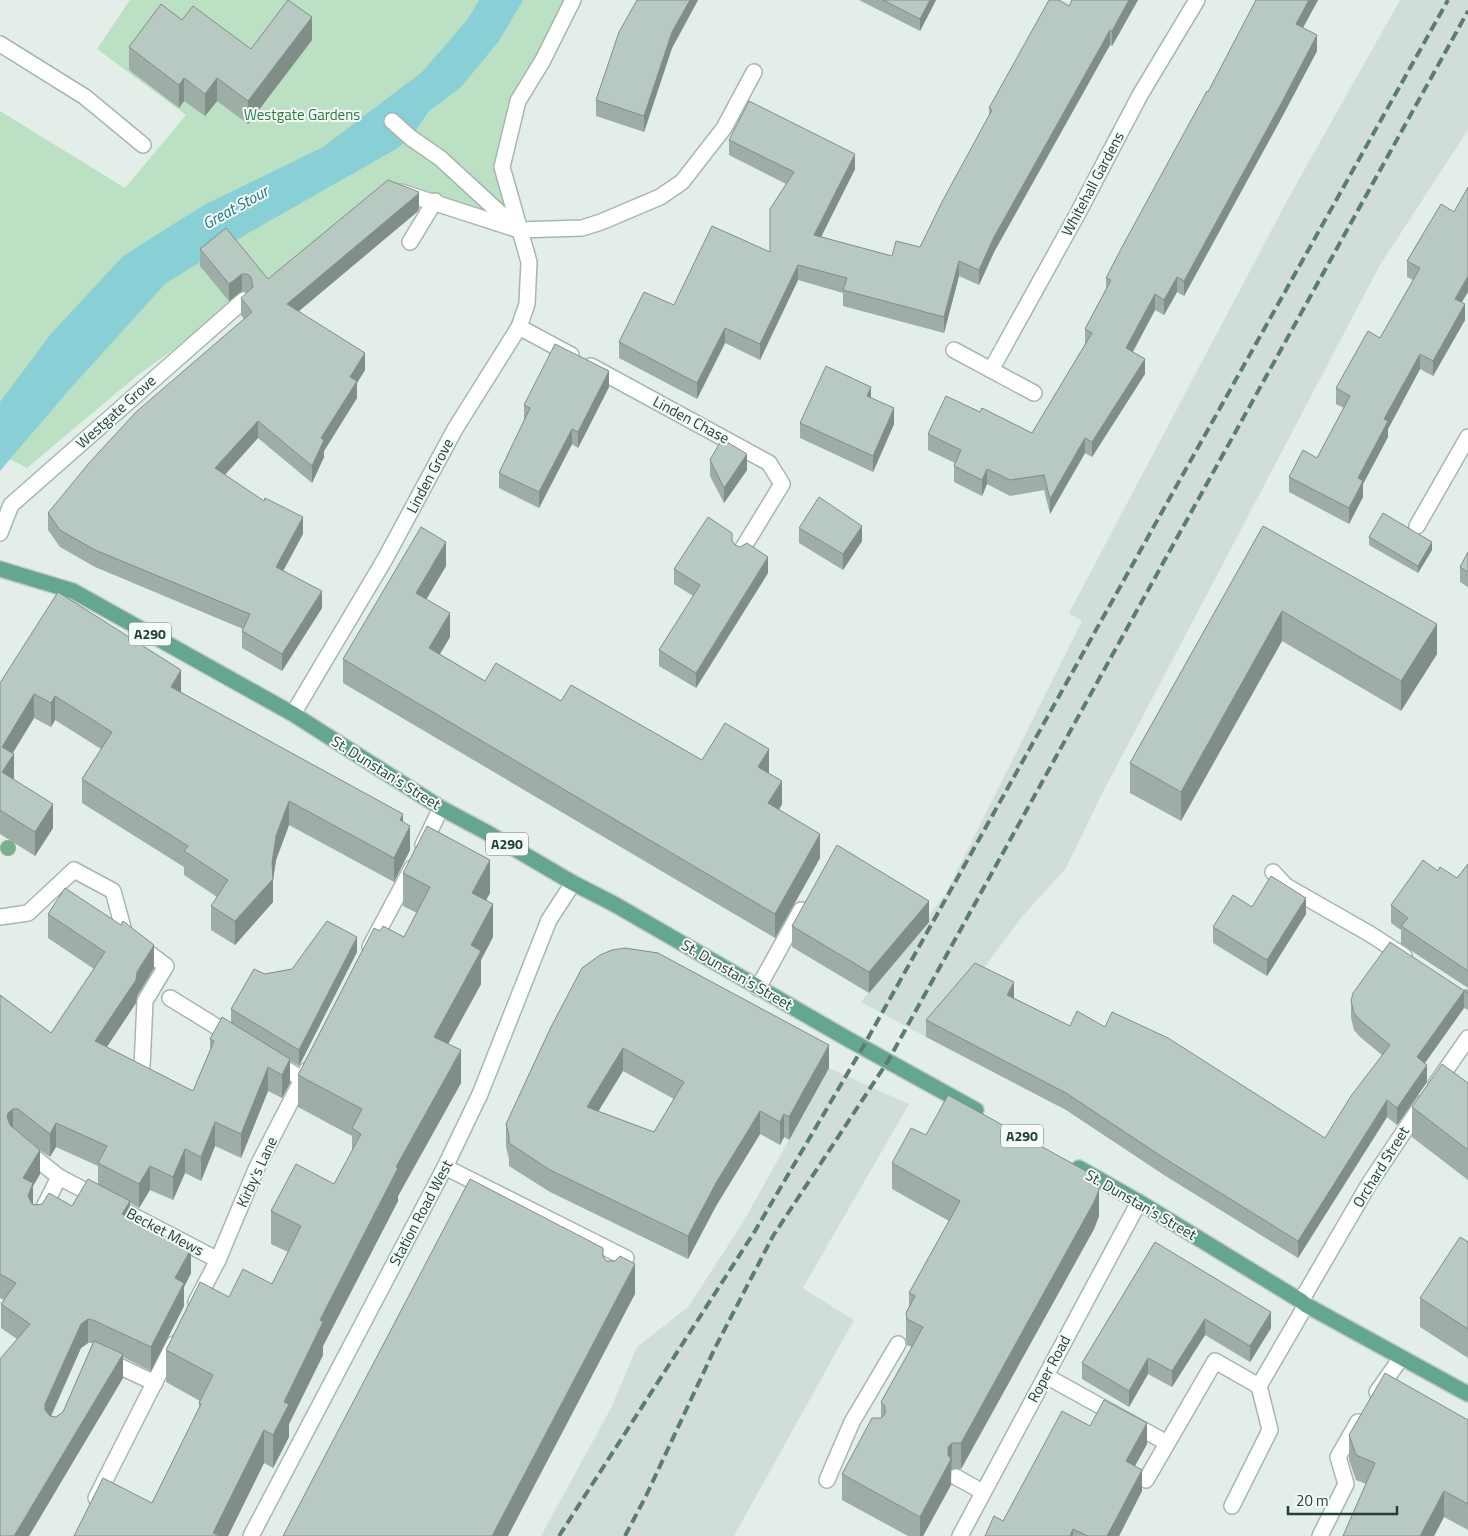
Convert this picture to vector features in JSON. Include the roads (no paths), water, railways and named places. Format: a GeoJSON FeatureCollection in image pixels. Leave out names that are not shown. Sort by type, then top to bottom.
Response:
{"type":"FeatureCollection","features":[{"type":"Feature","properties":{"kind":"main road","name":"St. Dunstan's Street"},"geometry":{"type":"LineString","coordinates":[[0,569],[73,591],[293,714],[441,808],[573,883],[614,904],[758,988],[986,1116]]}},
{"type":"Feature","properties":{"kind":"main road","name":"St. Dunstan's Street"},"geometry":{"type":"LineString","coordinates":[[1062,1159],[1139,1202],[1304,1303],[1468,1394]]}},
{"type":"Feature","properties":{"kind":"street","name":"Linden Grove"},"geometry":{"type":"LineString","coordinates":[[293,714],[385,559],[455,429],[520,327],[527,304],[529,262],[502,167],[518,101],[543,60],[573,0]]}},
{"type":"Feature","properties":{"kind":"street","name":"Whitehall Gardens"},"geometry":{"type":"LineString","coordinates":[[991,370],[1078,213],[1140,95],[1197,0]]}},
{"type":"Feature","properties":{"kind":"street"},"geometry":{"type":"LineString","coordinates":[[0,44],[85,97],[143,145]]}},
{"type":"Feature","properties":{"kind":"street"},"geometry":{"type":"LineString","coordinates":[[395,190],[435,201],[519,230],[582,228],[601,222],[660,197],[682,182],[724,128],[754,72]]}},
{"type":"Feature","properties":{"kind":"street"},"geometry":{"type":"LineString","coordinates":[[392,121],[410,138],[440,158],[519,230]]}},
{"type":"Feature","properties":{"kind":"street"},"geometry":{"type":"LineString","coordinates":[[410,242],[435,201]]}},
{"type":"Feature","properties":{"kind":"street","name":"Westgate Grove"},"geometry":{"type":"LineString","coordinates":[[0,533],[11,505],[244,300]]}},
{"type":"Feature","properties":{"kind":"street","name":"Linden Chase"},"geometry":{"type":"LineString","coordinates":[[520,327],[769,463],[782,484],[740,553]]}},
{"type":"Feature","properties":{"kind":"street"},"geometry":{"type":"LineString","coordinates":[[954,350],[1034,393]]}},
{"type":"Feature","properties":{"kind":"street"},"geometry":{"type":"LineString","coordinates":[[1417,526],[1468,437]]}},
{"type":"Feature","properties":{"kind":"street"},"geometry":{"type":"LineString","coordinates":[[362,962],[441,808]]}},
{"type":"Feature","properties":{"kind":"street"},"geometry":{"type":"LineString","coordinates":[[0,917],[28,913],[74,870],[113,890],[125,935],[166,966],[145,1001],[142,1067]]}},
{"type":"Feature","properties":{"kind":"street"},"geometry":{"type":"LineString","coordinates":[[1273,872],[1286,886],[1370,934],[1419,966]]}},
{"type":"Feature","properties":{"kind":"street","name":"Station Road West"},"geometry":{"type":"LineString","coordinates":[[251,1536],[445,1167],[480,1094],[548,920],[573,883]]}},
{"type":"Feature","properties":{"kind":"street"},"geometry":{"type":"LineString","coordinates":[[758,988],[810,894]]}},
{"type":"Feature","properties":{"kind":"street"},"geometry":{"type":"LineString","coordinates":[[170,998],[244,1044]]}},
{"type":"Feature","properties":{"kind":"street","name":"Orchard Street"},"geometry":{"type":"LineString","coordinates":[[1259,1386],[1369,1184],[1468,1038]]}},
{"type":"Feature","properties":{"kind":"street"},"geometry":{"type":"LineString","coordinates":[[261,1054],[302,1079]]}},
{"type":"Feature","properties":{"kind":"street","name":"Kirby's Lane"},"geometry":{"type":"LineString","coordinates":[[191,1313],[218,1260],[257,1167],[315,1054]]}},
{"type":"Feature","properties":{"kind":"street","name":"Becket Mews"},"geometry":{"type":"LineString","coordinates":[[16,1142],[59,1177],[218,1260]]}},
{"type":"Feature","properties":{"kind":"street"},"geometry":{"type":"LineString","coordinates":[[445,1167],[626,1258],[611,1282]]}},
{"type":"Feature","properties":{"kind":"street"},"geometry":{"type":"LineString","coordinates":[[37,1220],[59,1177]]}},
{"type":"Feature","properties":{"kind":"street","name":"Roper Road"},"geometry":{"type":"LineString","coordinates":[[960,1536],[1139,1202]]}},
{"type":"Feature","properties":{"kind":"street"},"geometry":{"type":"LineString","coordinates":[[91,1507],[182,1330]]}},
{"type":"Feature","properties":{"kind":"street"},"geometry":{"type":"LineString","coordinates":[[826,1480],[852,1422],[898,1344]]}},
{"type":"Feature","properties":{"kind":"street"},"geometry":{"type":"LineString","coordinates":[[89,1352],[155,1383]]}},
{"type":"Feature","properties":{"kind":"street"},"geometry":{"type":"LineString","coordinates":[[1320,1536],[1346,1484],[1338,1457],[1368,1407],[1401,1358]]}},
{"type":"Feature","properties":{"kind":"street"},"geometry":{"type":"LineString","coordinates":[[1146,1480],[1215,1361],[1259,1386],[1270,1430],[1232,1506]]}},
{"type":"Feature","properties":{"kind":"street"},"geometry":{"type":"LineString","coordinates":[[1046,1376],[1167,1443]]}},
{"type":"Feature","properties":{"kind":"street"},"geometry":{"type":"LineString","coordinates":[[852,1422],[869,1431]]}},
{"type":"Feature","properties":{"kind":"street"},"geometry":{"type":"LineString","coordinates":[[956,1477],[983,1492]]}},
{"type":"Feature","properties":{"kind":"water","name":"Great Stour"},"geometry":{"type":"Polygon","coordinates":[[[479,0],[523,0],[499,41],[461,87],[428,112],[411,138],[396,149],[250,232],[166,283],[68,391],[0,471],[0,402],[50,335],[123,256],[204,205],[323,147],[422,72],[468,19],[479,0]]]}},
{"type":"Feature","properties":{"kind":"railway"},"geometry":{"type":"LineString","coordinates":[[559,1536],[755,1231],[863,1047],[1448,0]]}},
{"type":"Feature","properties":{"kind":"railway"},"geometry":{"type":"LineString","coordinates":[[625,1536],[646,1496],[715,1348],[773,1236],[888,1061],[1468,11]]}},
{"type":"Feature","properties":{"kind":"park label","name":"Westgate Gardens"},"geometry":{"type":"Point","coordinates":[302,115]}}]}
